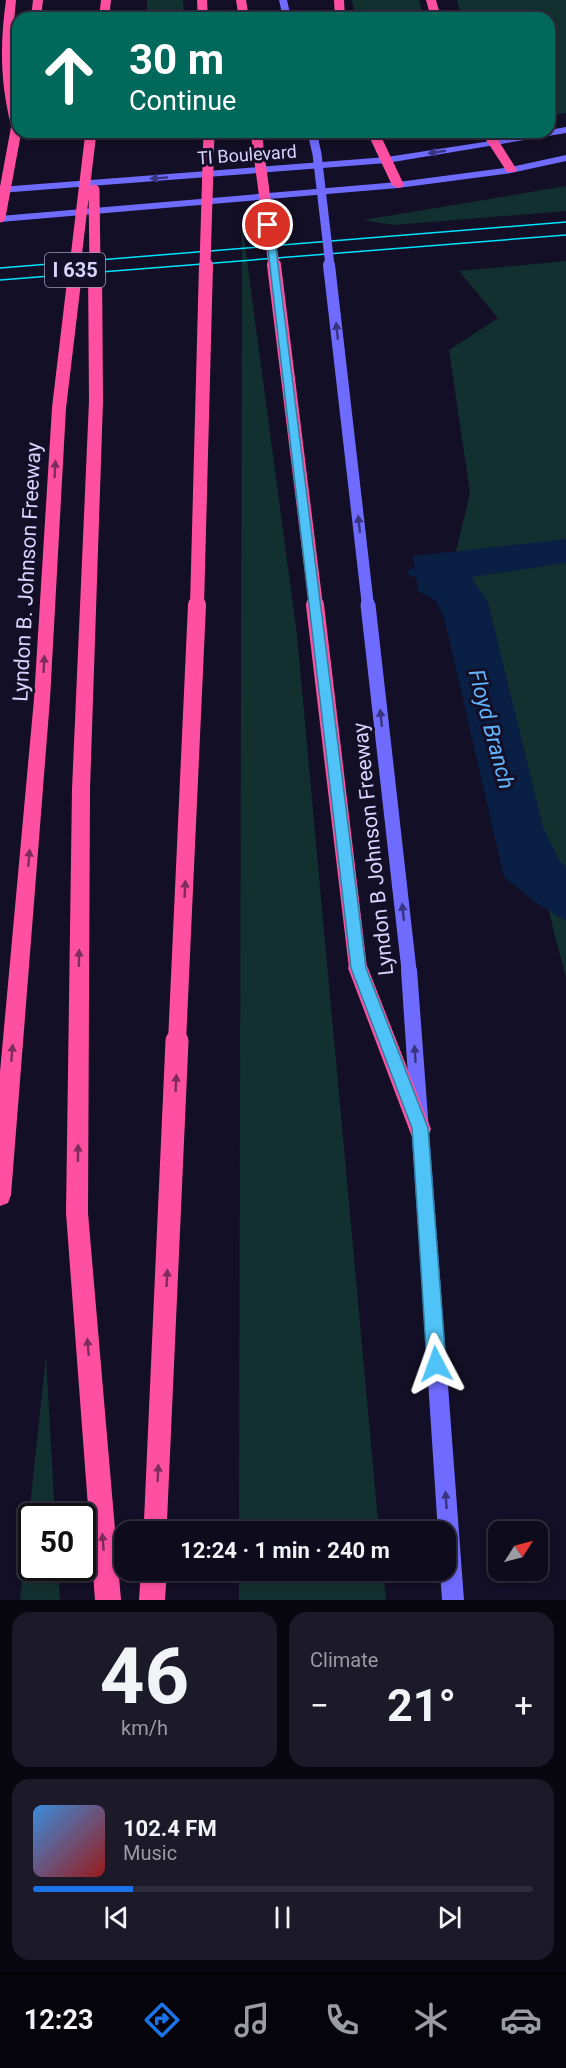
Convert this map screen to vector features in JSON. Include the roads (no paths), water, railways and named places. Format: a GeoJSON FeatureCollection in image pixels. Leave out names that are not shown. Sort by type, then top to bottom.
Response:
{"type":"FeatureCollection","features":[{"type":"Feature","properties":{"kind":"highway"},"geometry":{"type":"LineString","coordinates":[[11,0],[3,66],[7,94],[12,108]]}},
{"type":"Feature","properties":{"kind":"highway"},"geometry":{"type":"LineString","coordinates":[[0,218],[14,138]]}},
{"type":"Feature","properties":{"kind":"highway","name":"Lyndon B. Johnson Freeway"},"geometry":{"type":"LineString","coordinates":[[0,1195],[42,699],[59,408],[92,138]]}},
{"type":"Feature","properties":{"kind":"highway"},"geometry":{"type":"LineString","coordinates":[[93,138],[96,401],[81,789],[77,1214],[108,1600]]}},
{"type":"Feature","properties":{"kind":"highway"},"geometry":{"type":"LineString","coordinates":[[155,1521],[196,627],[209,138]]}},
{"type":"Feature","properties":{"kind":"highway"},"geometry":{"type":"LineString","coordinates":[[257,138],[287,363],[358,968],[420,1128]]}},
{"type":"Feature","properties":{"kind":"highway"},"geometry":{"type":"LineString","coordinates":[[376,138],[398,184]]}},
{"type":"Feature","properties":{"kind":"highway"},"geometry":{"type":"LineString","coordinates":[[491,138],[511,170]]}},
{"type":"Feature","properties":{"kind":"highway"},"geometry":{"type":"LineString","coordinates":[[152,1600],[153,1581]]}},
{"type":"Feature","properties":{"kind":"main road","name":"Lyndon B Johnson Freeway"},"geometry":{"type":"LineString","coordinates":[[313,138],[410,970],[453,1600]]}},
{"type":"Feature","properties":{"kind":"main road","name":"TI Boulevard"},"geometry":{"type":"LineString","coordinates":[[0,190],[387,160],[522,138]]}},
{"type":"Feature","properties":{"kind":"main road","name":"TI Boulevard"},"geometry":{"type":"LineString","coordinates":[[0,218],[398,184],[511,170],[566,158]]}},
{"type":"Feature","properties":{"kind":"water"},"geometry":{"type":"Polygon","coordinates":[[[566,539],[566,563],[471,577],[488,602],[543,827],[561,863],[566,866],[566,921],[535,902],[504,877],[444,617],[435,600],[418,591],[413,556],[566,539]]]}},
{"type":"Feature","properties":{"kind":"waterway","name":"Floyd Branch"},"geometry":{"type":"LineString","coordinates":[[412,572],[432,577]]}},
{"type":"Feature","properties":{"kind":"tram line"},"geometry":{"type":"LineString","coordinates":[[0,268],[566,222]]}},
{"type":"Feature","properties":{"kind":"tram line"},"geometry":{"type":"LineString","coordinates":[[0,280],[566,235]]}}]}
